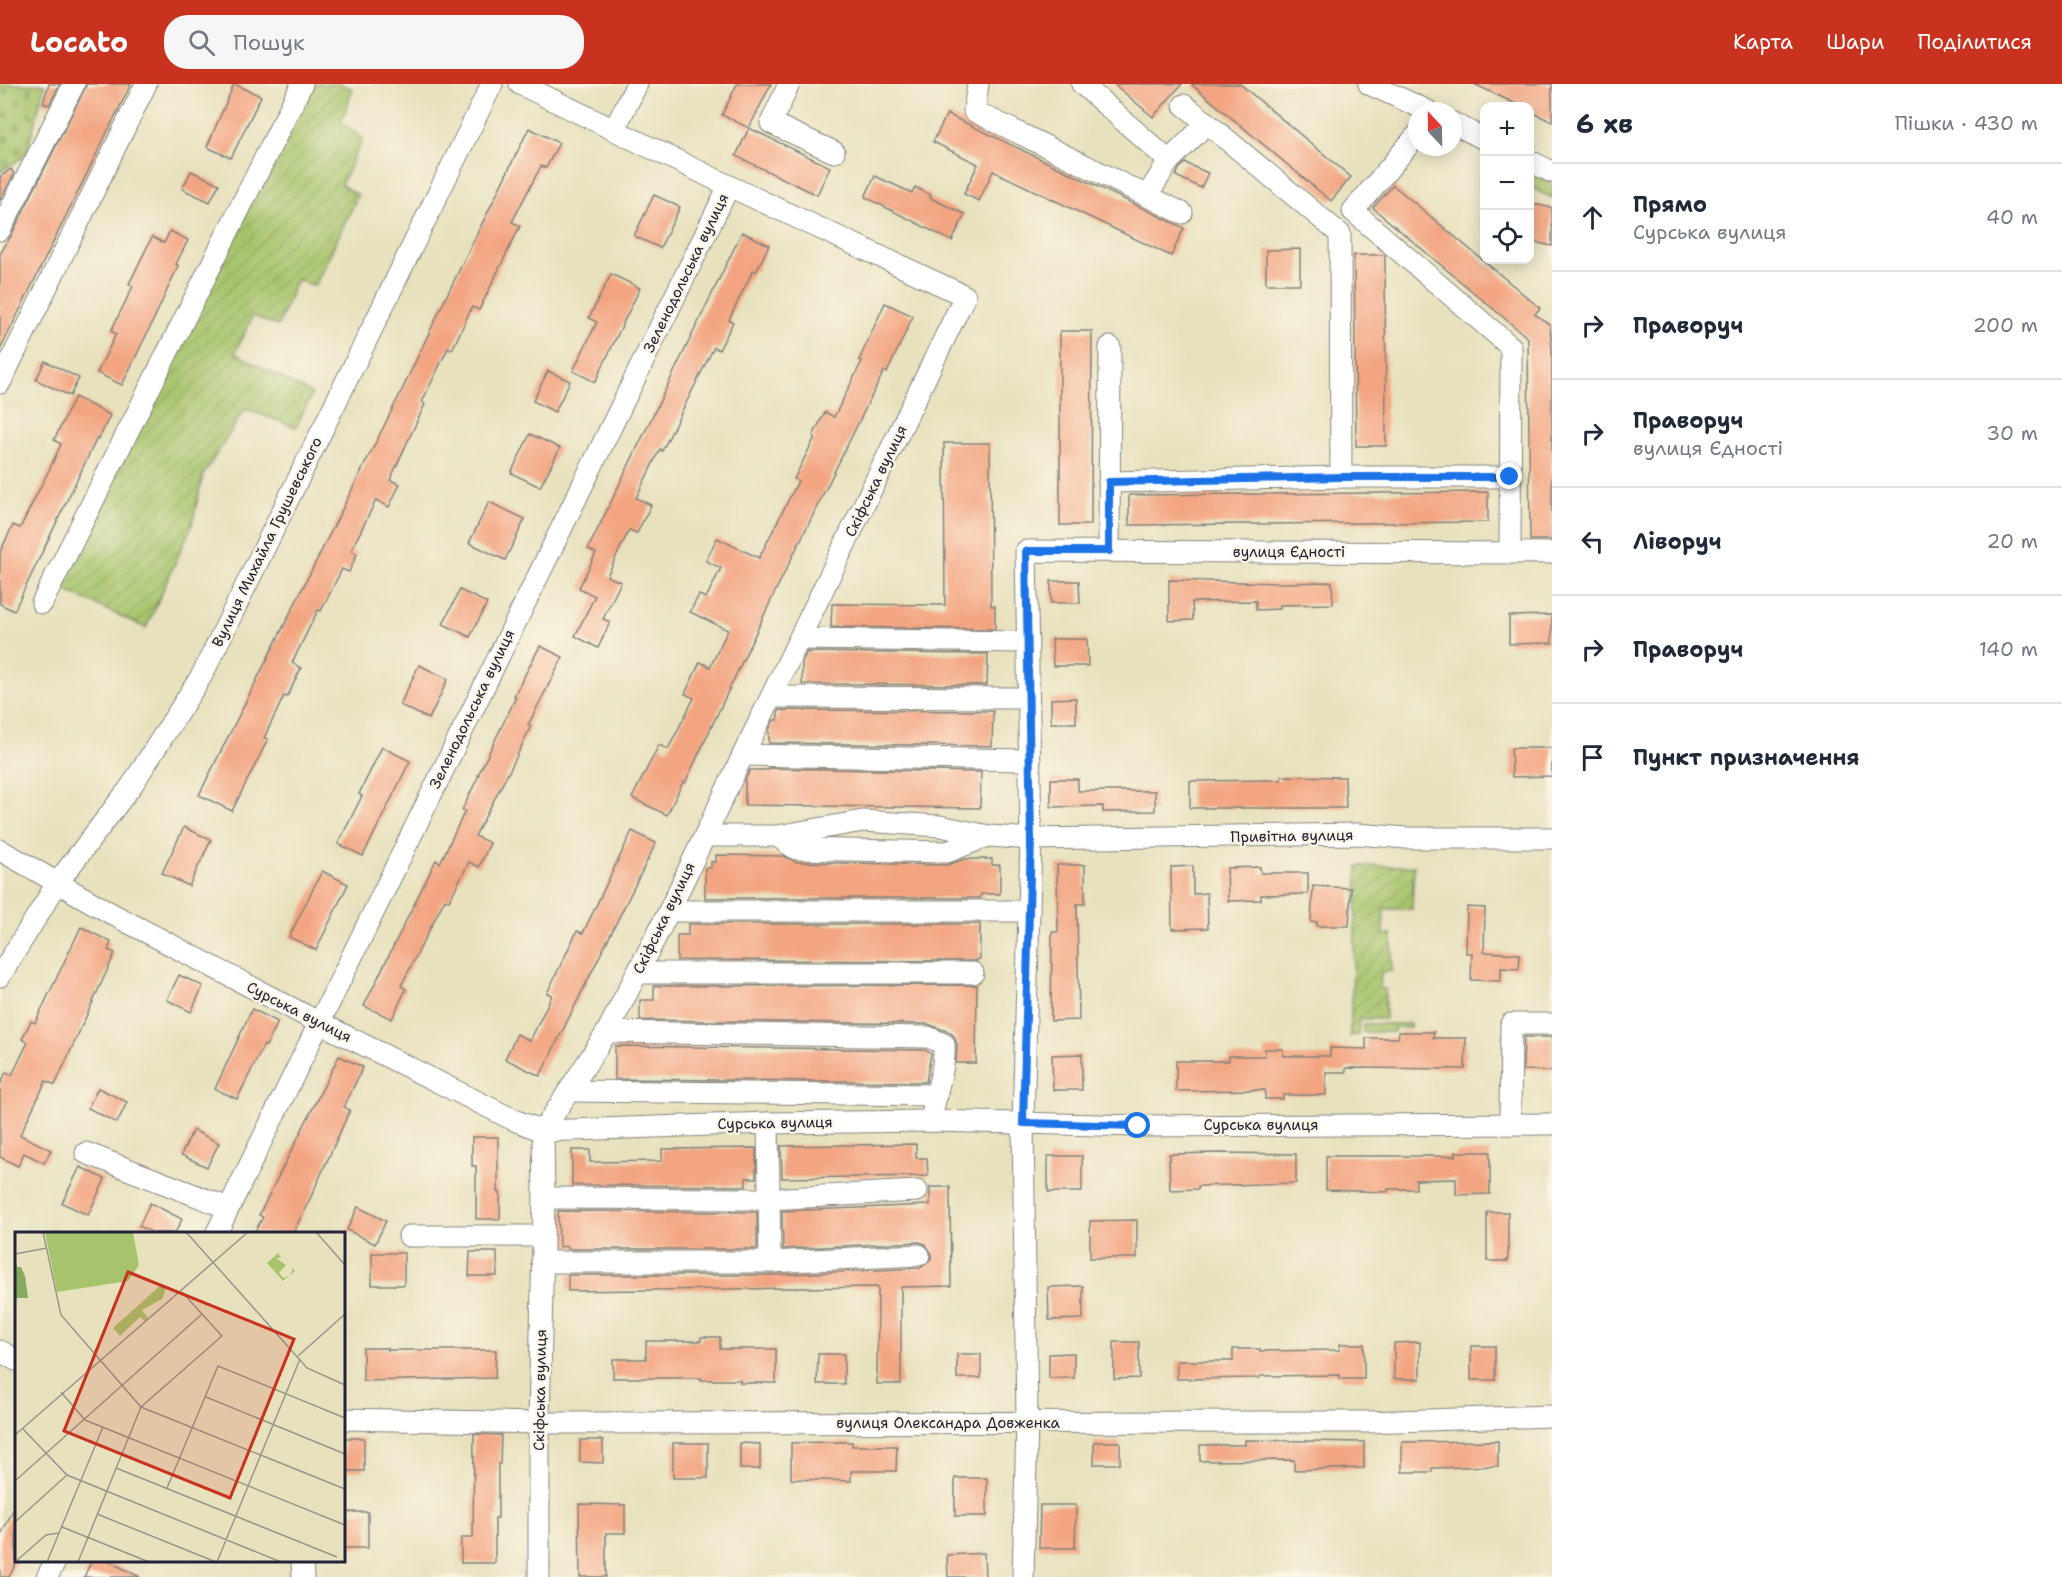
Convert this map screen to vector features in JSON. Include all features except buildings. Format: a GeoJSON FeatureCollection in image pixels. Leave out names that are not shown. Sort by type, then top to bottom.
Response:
{"type":"FeatureCollection","features":[{"type":"Feature","properties":{"kind":"street"},"geometry":{"type":"LineString","coordinates":[[2,224],[74,84]]}},
{"type":"Feature","properties":{"kind":"street"},"geometry":{"type":"LineString","coordinates":[[0,383],[146,84]]}},
{"type":"Feature","properties":{"kind":"street"},"geometry":{"type":"LineString","coordinates":[[42,603],[302,84]]}},
{"type":"Feature","properties":{"kind":"street","name":"Вулиця Михайла Грушевського"},"geometry":{"type":"LineString","coordinates":[[0,976],[58,882],[132,785],[202,675],[492,84]]}},
{"type":"Feature","properties":{"kind":"street"},"geometry":{"type":"LineString","coordinates":[[520,84],[729,186]]}},
{"type":"Feature","properties":{"kind":"street"},"geometry":{"type":"LineString","coordinates":[[615,130],[637,84]]}},
{"type":"Feature","properties":{"kind":"street"},"geometry":{"type":"LineString","coordinates":[[789,84],[771,123],[834,152]]}},
{"type":"Feature","properties":{"kind":"street"},"geometry":{"type":"LineString","coordinates":[[978,84],[974,111],[1182,213]]}},
{"type":"Feature","properties":{"kind":"street"},"geometry":{"type":"LineString","coordinates":[[1082,84],[1169,161]]}},
{"type":"Feature","properties":{"kind":"street"},"geometry":{"type":"LineString","coordinates":[[1369,84],[1408,102]]}},
{"type":"Feature","properties":{"kind":"street"},"geometry":{"type":"LineString","coordinates":[[1184,105],[1340,234]]}},
{"type":"Feature","properties":{"kind":"street"},"geometry":{"type":"LineString","coordinates":[[1147,196],[1169,161],[1207,123]]}},
{"type":"Feature","properties":{"kind":"street"},"geometry":{"type":"LineString","coordinates":[[1462,128],[1480,136]]}},
{"type":"Feature","properties":{"kind":"street"},"geometry":{"type":"LineString","coordinates":[[1341,477],[1340,234],[1353,211],[1408,146]]}},
{"type":"Feature","properties":{"kind":"street"},"geometry":{"type":"LineString","coordinates":[[1534,163],[1552,172]]}},
{"type":"Feature","properties":{"kind":"street","name":"Скіфська вулиця"},"geometry":{"type":"LineString","coordinates":[[539,1577],[538,1423],[544,1198],[543,1131],[607,1032],[638,973],[965,296],[729,186]]}},
{"type":"Feature","properties":{"kind":"street","name":"Зеленодольська вулиця"},"geometry":{"type":"LineString","coordinates":[[216,1232],[729,186]]}},
{"type":"Feature","properties":{"kind":"street"},"geometry":{"type":"LineString","coordinates":[[1353,211],[1511,347],[1510,553]]}},
{"type":"Feature","properties":{"kind":"street"},"geometry":{"type":"LineString","coordinates":[[1109,551],[1110,347]]}},
{"type":"Feature","properties":{"kind":"street"},"geometry":{"type":"LineString","coordinates":[[1109,482],[1341,477],[1510,477]]}},
{"type":"Feature","properties":{"kind":"street","name":"вулиця Єдності"},"geometry":{"type":"LineString","coordinates":[[1028,642],[1026,551],[1552,553]]}},
{"type":"Feature","properties":{"kind":"street"},"geometry":{"type":"LineString","coordinates":[[800,639],[1028,642],[1031,839],[1023,1123],[1028,1423],[1023,1577]]}},
{"type":"Feature","properties":{"kind":"street"},"geometry":{"type":"LineString","coordinates":[[772,697],[1028,698]]}},
{"type":"Feature","properties":{"kind":"street"},"geometry":{"type":"LineString","coordinates":[[743,755],[1030,760]]}},
{"type":"Feature","properties":{"kind":"street","name":"Привітна вулиця"},"geometry":{"type":"LineString","coordinates":[[705,836],[777,836],[863,821],[940,826],[989,836],[1031,839],[1356,834],[1406,838],[1552,838]]}},
{"type":"Feature","properties":{"kind":"street"},"geometry":{"type":"LineString","coordinates":[[777,836],[796,849],[947,852],[989,836]]}},
{"type":"Feature","properties":{"kind":"street","name":"Сурська вулиця"},"geometry":{"type":"LineString","coordinates":[[0,850],[114,915],[318,1022],[514,1119],[543,1131],[932,1120],[1138,1126],[1552,1124]]}},
{"type":"Feature","properties":{"kind":"street"},"geometry":{"type":"LineString","coordinates":[[669,911],[1029,911]]}},
{"type":"Feature","properties":{"kind":"street"},"geometry":{"type":"LineString","coordinates":[[638,973],[972,973]]}},
{"type":"Feature","properties":{"kind":"street"},"geometry":{"type":"LineString","coordinates":[[1510,1124],[1511,1024],[1552,1024]]}},
{"type":"Feature","properties":{"kind":"street"},"geometry":{"type":"LineString","coordinates":[[607,1032],[928,1037],[944,1044],[945,1061],[933,1103],[932,1120]]}},
{"type":"Feature","properties":{"kind":"street"},"geometry":{"type":"LineString","coordinates":[[571,1091],[937,1095]]}},
{"type":"Feature","properties":{"kind":"street"},"geometry":{"type":"LineString","coordinates":[[768,1123],[770,1262]]}},
{"type":"Feature","properties":{"kind":"street"},"geometry":{"type":"LineString","coordinates":[[86,1153],[228,1208]]}},
{"type":"Feature","properties":{"kind":"street"},"geometry":{"type":"LineString","coordinates":[[544,1198],[768,1199],[917,1191]]}},
{"type":"Feature","properties":{"kind":"street"},"geometry":{"type":"LineString","coordinates":[[410,1236],[543,1236]]}},
{"type":"Feature","properties":{"kind":"street"},"geometry":{"type":"LineString","coordinates":[[542,1262],[770,1262],[919,1255]]}},
{"type":"Feature","properties":{"kind":"street"},"geometry":{"type":"LineString","coordinates":[[0,1351],[15,1359]]}},
{"type":"Feature","properties":{"kind":"street","name":"вулиця Олександра Довженка"},"geometry":{"type":"LineString","coordinates":[[345,1419],[538,1423],[1028,1423],[1366,1422],[1552,1416]]}},
{"type":"Feature","properties":{"kind":"street"},"geometry":{"type":"LineString","coordinates":[[47,1577],[55,1562]]}},
{"type":"Feature","properties":{"kind":"green space"},"geometry":{"type":"Polygon","coordinates":[[[0,84],[45,84],[26,155],[0,172],[0,84]]]}},
{"type":"Feature","properties":{"kind":"green space"},"geometry":{"type":"Polygon","coordinates":[[[309,84],[340,84],[353,89],[341,123],[363,138],[341,185],[358,195],[315,286],[297,279],[278,326],[253,316],[235,353],[312,394],[296,427],[245,409],[203,475],[192,525],[146,628],[60,588],[309,84]]]}},
{"type":"Feature","properties":{"kind":"green space"},"geometry":{"type":"Polygon","coordinates":[[[1534,174],[1552,183],[1552,198],[1534,189],[1534,174]]]}},
{"type":"Feature","properties":{"kind":"green space"},"geometry":{"type":"Polygon","coordinates":[[[1358,866],[1414,866],[1412,909],[1384,909],[1383,934],[1392,935],[1392,971],[1381,972],[1380,989],[1385,989],[1385,1019],[1359,1019],[1358,1035],[1350,1036],[1358,866]]]}},
{"type":"Feature","properties":{"kind":"green space"},"geometry":{"type":"Polygon","coordinates":[[[1363,1024],[1410,1024],[1410,1028],[1394,1028],[1394,1032],[1363,1032],[1363,1024]]]}},
{"type":"Feature","properties":{"kind":"route"},"geometry":{"type":"LineString","coordinates":[[1138,1126],[1023,1123],[1031,839],[1026,551],[1109,551],[1109,482],[1341,477],[1510,477]]}}]}
